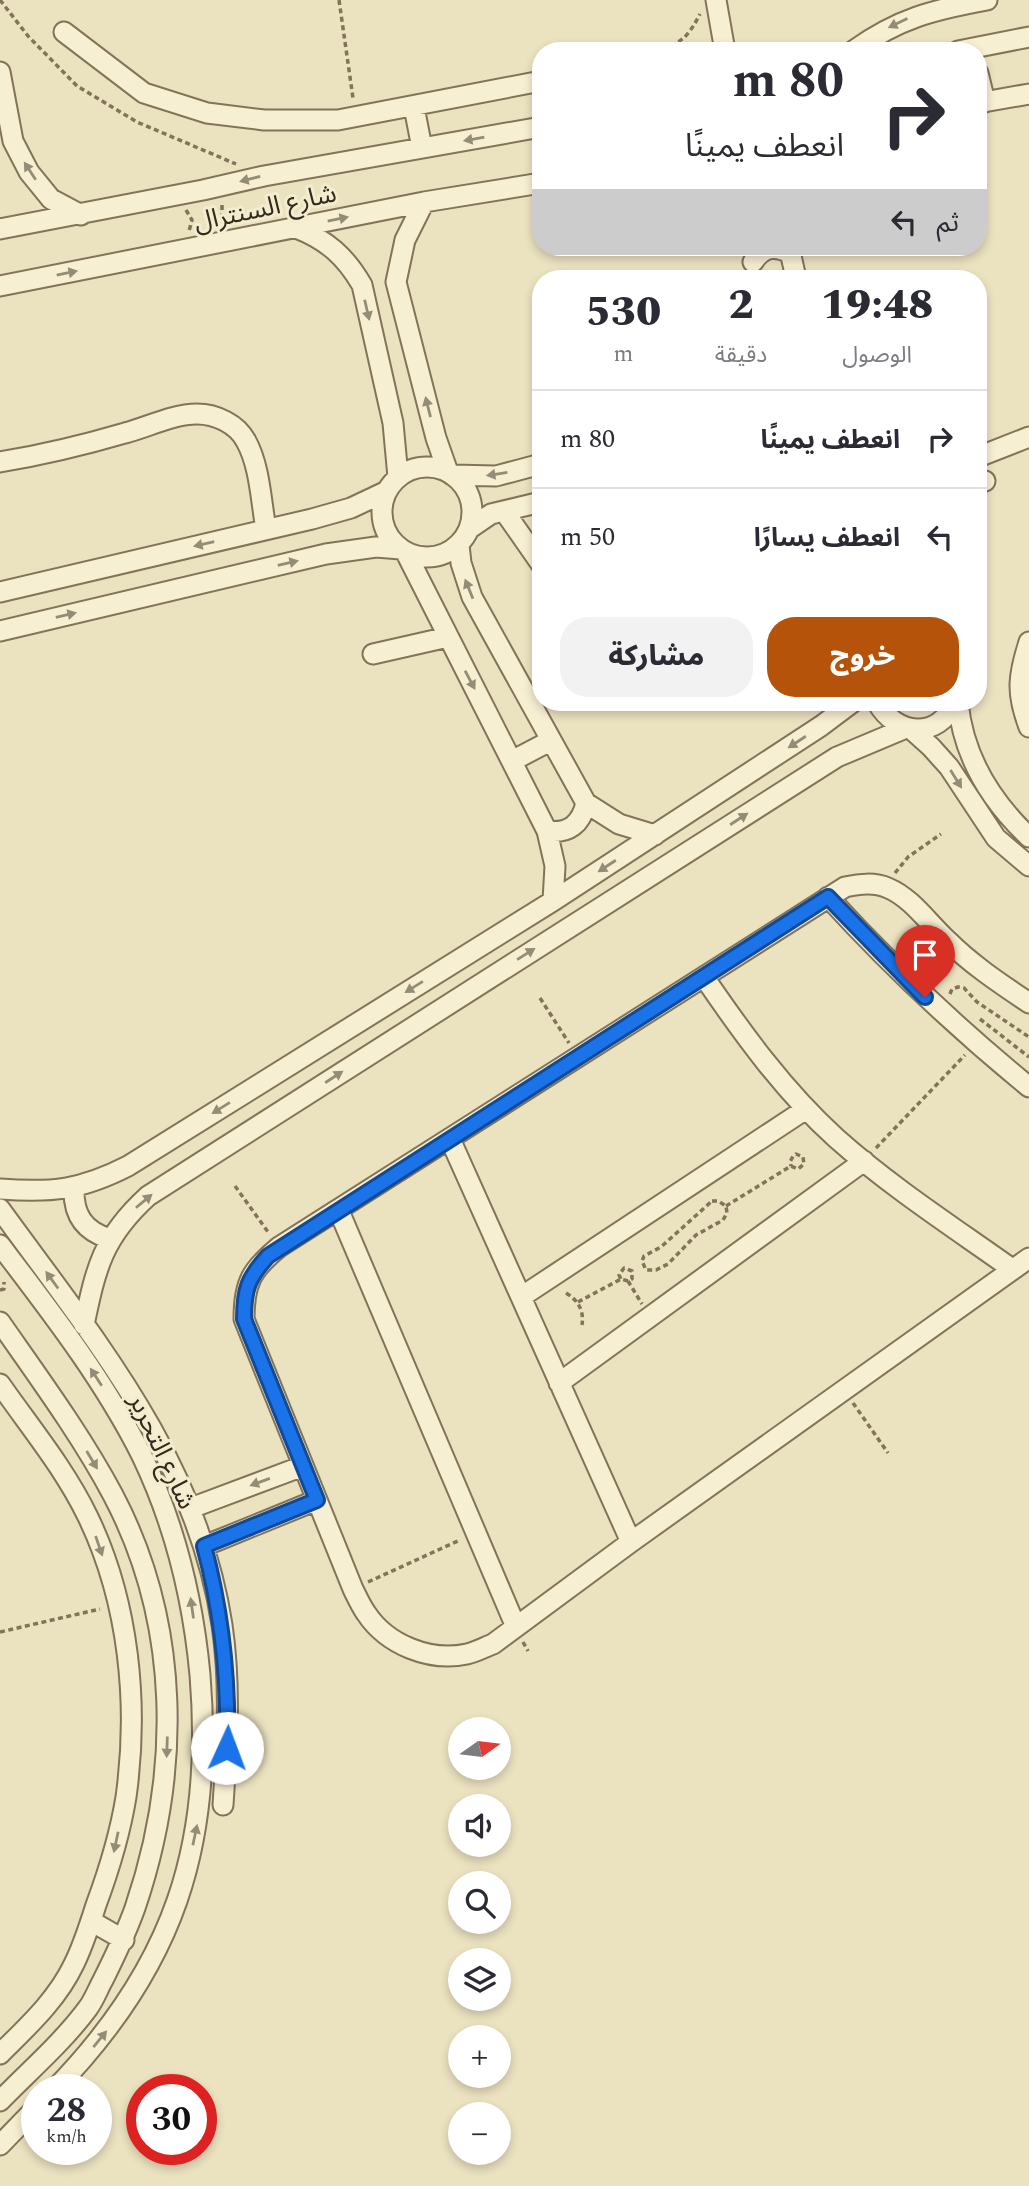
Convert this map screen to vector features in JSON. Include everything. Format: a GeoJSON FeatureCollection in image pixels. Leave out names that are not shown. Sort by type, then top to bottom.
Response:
{"type":"FeatureCollection","features":[{"type":"Feature","properties":{"kind":"street"},"geometry":{"type":"LineString","coordinates":[[866,42],[909,18],[987,0]]}},
{"type":"Feature","properties":{"kind":"street"},"geometry":{"type":"LineString","coordinates":[[709,4],[722,42]]}},
{"type":"Feature","properties":{"kind":"street"},"geometry":{"type":"LineString","coordinates":[[64,32],[145,93],[207,113],[264,120],[338,120],[532,83]]}},
{"type":"Feature","properties":{"kind":"street"},"geometry":{"type":"LineString","coordinates":[[987,46],[1029,37]]}},
{"type":"Feature","properties":{"kind":"street"},"geometry":{"type":"LineString","coordinates":[[0,72],[13,141],[29,172],[51,199],[81,215]]}},
{"type":"Feature","properties":{"kind":"street"},"geometry":{"type":"LineString","coordinates":[[987,102],[1029,94]]}},
{"type":"Feature","properties":{"kind":"street"},"geometry":{"type":"LineString","coordinates":[[414,107],[422,148]]}},
{"type":"Feature","properties":{"kind":"street","name":"شارع السنترال"},"geometry":{"type":"LineString","coordinates":[[0,229],[81,215],[264,176],[532,129]]}},
{"type":"Feature","properties":{"kind":"street","name":"شارع السنترال"},"geometry":{"type":"LineString","coordinates":[[0,286],[424,202],[532,184]]}},
{"type":"Feature","properties":{"kind":"street"},"geometry":{"type":"LineString","coordinates":[[424,202],[405,240],[396,282],[436,438],[450,473],[468,493],[472,517],[464,536],[461,563],[472,597],[532,708]]}},
{"type":"Feature","properties":{"kind":"street"},"geometry":{"type":"LineString","coordinates":[[295,227],[335,248],[351,265],[362,285],[393,423],[392,484],[383,501],[383,523],[392,542],[403,551],[547,831],[555,866],[553,901]]}},
{"type":"Feature","properties":{"kind":"street"},"geometry":{"type":"LineString","coordinates":[[0,462],[78,446],[178,416],[216,416],[233,425],[245,440],[253,457],[266,530]]}},
{"type":"Feature","properties":{"kind":"street"},"geometry":{"type":"LineString","coordinates":[[987,453],[1029,437]]}},
{"type":"Feature","properties":{"kind":"street"},"geometry":{"type":"LineString","coordinates":[[0,592],[351,508],[417,468],[496,475],[532,466]]}},
{"type":"Feature","properties":{"kind":"street"},"geometry":{"type":"LineString","coordinates":[[0,631],[326,554],[376,547],[428,558],[440,556],[491,513],[532,504]]}},
{"type":"Feature","properties":{"kind":"street"},"geometry":{"type":"LineString","coordinates":[[504,511],[532,551]]}},
{"type":"Feature","properties":{"kind":"street"},"geometry":{"type":"LineString","coordinates":[[373,654],[448,637]]}},
{"type":"Feature","properties":{"kind":"street"},"geometry":{"type":"LineString","coordinates":[[1029,642],[1018,682],[1029,727]]}},
{"type":"Feature","properties":{"kind":"street"},"geometry":{"type":"LineString","coordinates":[[534,711],[586,803],[619,824],[655,835]]}},
{"type":"Feature","properties":{"kind":"street"},"geometry":{"type":"LineString","coordinates":[[0,1189],[34,1191],[74,1188],[102,1179],[128,1166],[553,901],[841,711]]}},
{"type":"Feature","properties":{"kind":"street"},"geometry":{"type":"LineString","coordinates":[[882,711],[894,723],[909,728],[924,728],[937,724],[950,711]]}},
{"type":"Feature","properties":{"kind":"street"},"geometry":{"type":"LineString","coordinates":[[958,711],[968,751],[981,778],[1009,818],[1029,837]]}},
{"type":"Feature","properties":{"kind":"street"},"geometry":{"type":"LineString","coordinates":[[84,1325],[94,1275],[110,1239],[127,1216],[148,1196],[837,757],[909,728]]}},
{"type":"Feature","properties":{"kind":"street"},"geometry":{"type":"LineString","coordinates":[[909,728],[949,767],[996,838],[1029,866]]}},
{"type":"Feature","properties":{"kind":"street"},"geometry":{"type":"LineString","coordinates":[[512,761],[550,741]]}},
{"type":"Feature","properties":{"kind":"street"},"geometry":{"type":"LineString","coordinates":[[547,831],[569,830],[578,824],[586,803]]}},
{"type":"Feature","properties":{"kind":"street"},"geometry":{"type":"LineString","coordinates":[[688,814],[706,841]]}},
{"type":"Feature","properties":{"kind":"street"},"geometry":{"type":"LineString","coordinates":[[1029,1003],[997,982],[949,943],[905,898],[887,887],[866,883],[845,887],[279,1247],[253,1273],[244,1295],[244,1319],[353,1589],[366,1614],[386,1635],[410,1649],[438,1656],[466,1654],[493,1644],[516,1628],[631,1542],[1029,1258]]}},
{"type":"Feature","properties":{"kind":"street"},"geometry":{"type":"LineString","coordinates":[[828,897],[905,978],[976,1044],[1029,1087]]}},
{"type":"Feature","properties":{"kind":"street"},"geometry":{"type":"LineString","coordinates":[[704,977],[750,1044],[806,1109],[864,1161],[930,1212],[1012,1269]]}},
{"type":"Feature","properties":{"kind":"street"},"geometry":{"type":"LineString","coordinates":[[274,1075],[293,1104]]}},
{"type":"Feature","properties":{"kind":"street"},"geometry":{"type":"LineString","coordinates":[[521,1297],[806,1109]]}},
{"type":"Feature","properties":{"kind":"street"},"geometry":{"type":"LineString","coordinates":[[450,1139],[631,1542]]}},
{"type":"Feature","properties":{"kind":"street"},"geometry":{"type":"LineString","coordinates":[[559,1383],[864,1161]]}},
{"type":"Feature","properties":{"kind":"street"},"geometry":{"type":"LineString","coordinates":[[74,1188],[77,1215],[85,1226],[110,1239]]}},
{"type":"Feature","properties":{"kind":"street"},"geometry":{"type":"LineString","coordinates":[[0,1209],[133,1396],[165,1451],[191,1508],[204,1546],[219,1612],[226,1666],[229,1707],[223,1805]]}},
{"type":"Feature","properties":{"kind":"street"},"geometry":{"type":"LineString","coordinates":[[339,1211],[516,1628]]}},
{"type":"Feature","properties":{"kind":"street","name":"شارع التحرير"},"geometry":{"type":"LineString","coordinates":[[0,1245],[83,1358],[116,1408],[147,1468],[178,1549],[190,1597],[202,1697],[204,1741],[201,1795],[187,1870],[173,1912],[156,1952],[129,1999],[69,2074]]}},
{"type":"Feature","properties":{"kind":"street"},"geometry":{"type":"LineString","coordinates":[[0,1322],[64,1415],[113,1496],[139,1555],[163,1652],[168,1745],[160,1817],[152,1853],[124,1940],[89,2007],[0,2101]]}},
{"type":"Feature","properties":{"kind":"street"},"geometry":{"type":"LineString","coordinates":[[0,1384],[36,1434],[88,1516],[119,1605],[130,1665],[131,1722],[126,1797],[113,1857],[74,1965],[44,2009],[0,2054]]}},
{"type":"Feature","properties":{"kind":"street"},"geometry":{"type":"LineString","coordinates":[[116,1408],[133,1396]]}},
{"type":"Feature","properties":{"kind":"street"},"geometry":{"type":"LineString","coordinates":[[36,1434],[64,1415]]}},
{"type":"Feature","properties":{"kind":"street"},"geometry":{"type":"LineString","coordinates":[[191,1508],[303,1466]]}},
{"type":"Feature","properties":{"kind":"street"},"geometry":{"type":"LineString","coordinates":[[204,1546],[317,1500]]}},
{"type":"Feature","properties":{"kind":"street"},"geometry":{"type":"LineString","coordinates":[[167,1697],[202,1697]]}},
{"type":"Feature","properties":{"kind":"street"},"geometry":{"type":"LineString","coordinates":[[91,1921],[124,1940]]}},
{"type":"Feature","properties":{"kind":"street"},"geometry":{"type":"LineString","coordinates":[[0,2145],[21,2124]]}},
{"type":"Feature","properties":{"kind":"path"},"geometry":{"type":"LineString","coordinates":[[1,0],[28,36],[76,86],[136,122],[264,176]]}},
{"type":"Feature","properties":{"kind":"path"},"geometry":{"type":"LineString","coordinates":[[339,0],[356,117]]}},
{"type":"Feature","properties":{"kind":"path"},"geometry":{"type":"LineString","coordinates":[[679,42],[689,35],[709,4]]}},
{"type":"Feature","properties":{"kind":"path"},"geometry":{"type":"LineString","coordinates":[[226,198],[221,206],[222,215],[229,222],[238,223]]}},
{"type":"Feature","properties":{"kind":"path"},"geometry":{"type":"LineString","coordinates":[[887,887],[908,857],[941,834]]}},
{"type":"Feature","properties":{"kind":"path"},"geometry":{"type":"LineString","coordinates":[[950,1001],[952,989],[964,988],[977,1002],[1029,1037]]}},
{"type":"Feature","properties":{"kind":"path"},"geometry":{"type":"LineString","coordinates":[[540,998],[579,1057]]}},
{"type":"Feature","properties":{"kind":"path"},"geometry":{"type":"LineString","coordinates":[[971,1012],[1029,1056]]}},
{"type":"Feature","properties":{"kind":"path"},"geometry":{"type":"LineString","coordinates":[[864,1161],[976,1044]]}},
{"type":"Feature","properties":{"kind":"path"},"geometry":{"type":"LineString","coordinates":[[796,1154],[803,1157],[802,1167],[798,1169],[791,1166],[793,1156],[796,1154]]}},
{"type":"Feature","properties":{"kind":"path"},"geometry":{"type":"LineString","coordinates":[[726,1206],[791,1166]]}},
{"type":"Feature","properties":{"kind":"path"},"geometry":{"type":"LineString","coordinates":[[235,1186],[279,1247]]}},
{"type":"Feature","properties":{"kind":"path"},"geometry":{"type":"LineString","coordinates":[[718,1200],[726,1206],[727,1213],[723,1220],[696,1235],[667,1264],[652,1271],[643,1266],[644,1256],[661,1247],[710,1203],[718,1200]]}},
{"type":"Feature","properties":{"kind":"path"},"geometry":{"type":"LineString","coordinates":[[621,1279],[619,1275],[624,1268],[632,1271],[643,1266]]}},
{"type":"Feature","properties":{"kind":"path"},"geometry":{"type":"LineString","coordinates":[[628,1281],[632,1279],[632,1271]]}},
{"type":"Feature","properties":{"kind":"path"},"geometry":{"type":"LineString","coordinates":[[0,1276],[5,1285],[4,1289],[0,1290]]}},
{"type":"Feature","properties":{"kind":"path"},"geometry":{"type":"LineString","coordinates":[[578,1302],[621,1279],[628,1281],[650,1317]]}},
{"type":"Feature","properties":{"kind":"path"},"geometry":{"type":"LineString","coordinates":[[566,1293],[578,1302],[583,1317],[582,1325]]}},
{"type":"Feature","properties":{"kind":"path"},"geometry":{"type":"LineString","coordinates":[[844,1389],[888,1453]]}},
{"type":"Feature","properties":{"kind":"path"},"geometry":{"type":"LineString","coordinates":[[353,1589],[475,1533]]}},
{"type":"Feature","properties":{"kind":"path"},"geometry":{"type":"LineString","coordinates":[[0,1632],[119,1605]]}},
{"type":"Feature","properties":{"kind":"route"},"geometry":{"type":"LineString","coordinates":[[227,1748],[229,1707],[222,1625],[204,1546],[317,1500],[244,1319],[244,1295],[253,1273],[268,1256],[828,897],[925,997]]}}]}
